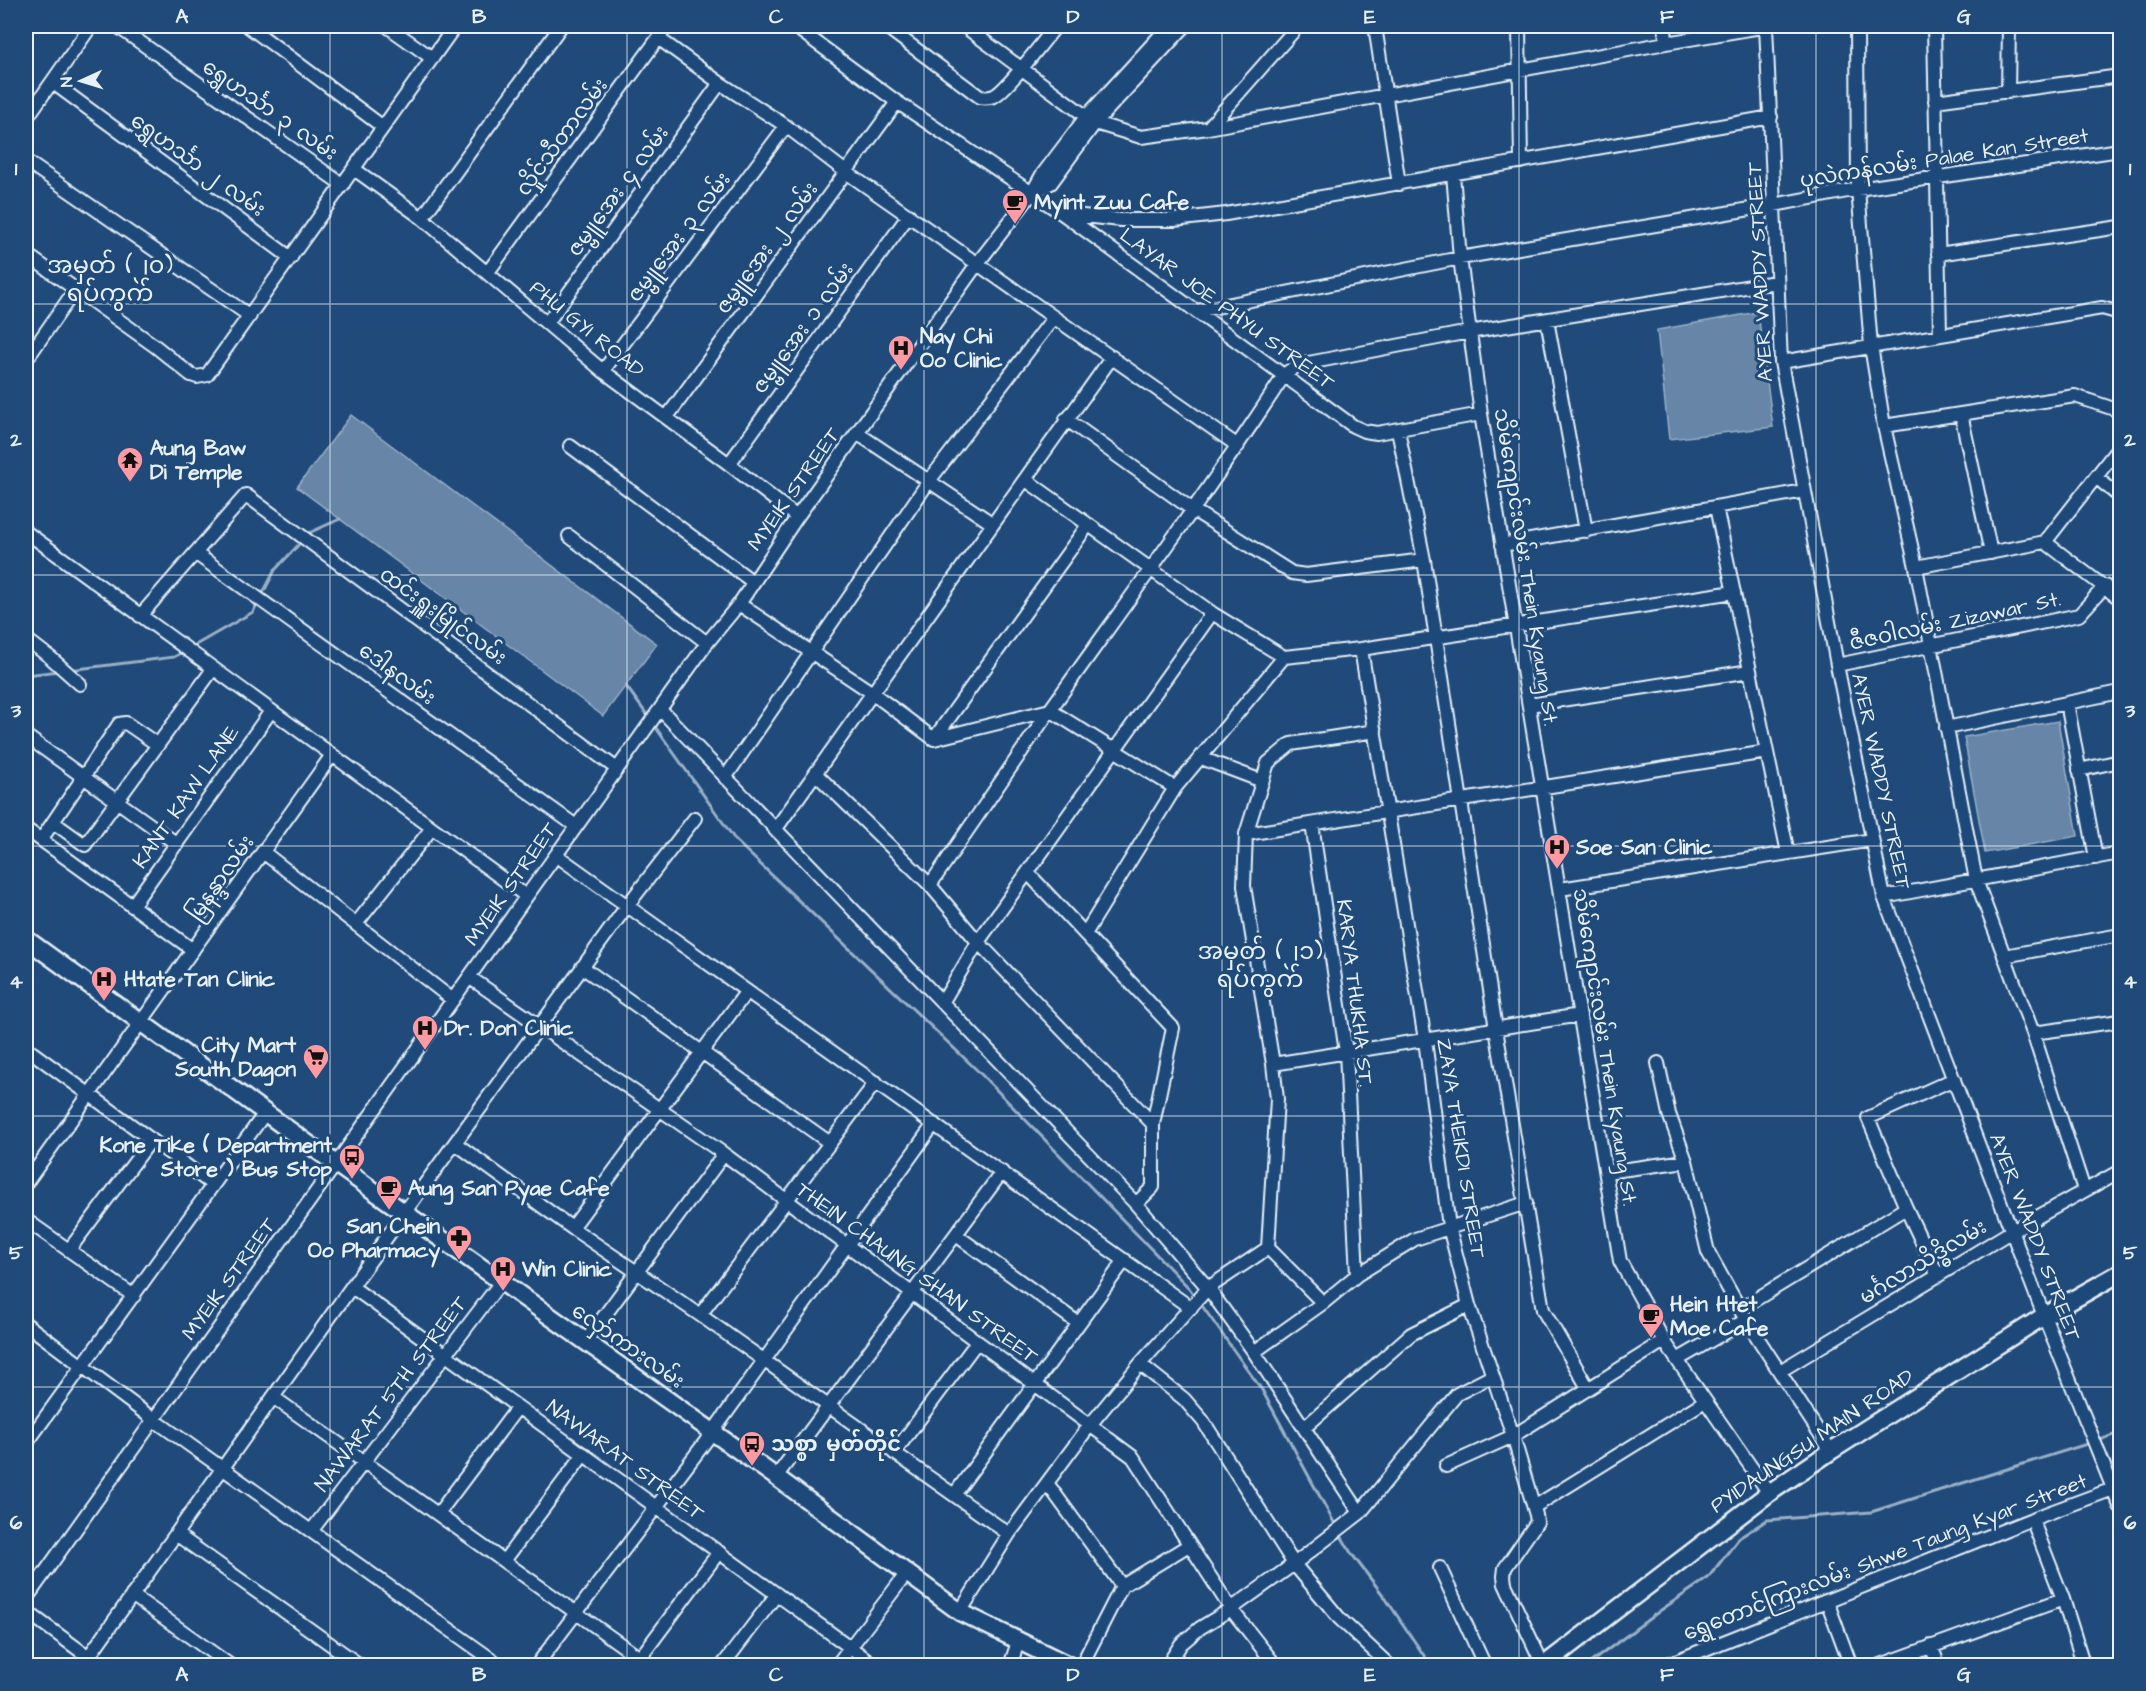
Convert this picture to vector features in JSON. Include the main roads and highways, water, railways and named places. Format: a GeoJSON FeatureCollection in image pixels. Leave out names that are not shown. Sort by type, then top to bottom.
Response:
{"type":"FeatureCollection","features":[{"type":"Feature","properties":{"kind":"main road","name":"လှော်ကားလမ်း"},"geometry":{"type":"LineString","coordinates":[[26,939],[404,1213],[776,1477],[960,1612],[1070,1665]]}},
{"type":"Feature","properties":{"kind":"main road","name":"PYIDAUNGSU MAIN ROAD"},"geometry":{"type":"LineString","coordinates":[[1543,1665],[1769,1493],[2044,1316],[2121,1273]]}},
{"type":"Feature","properties":{"kind":"water"},"geometry":{"type":"Polygon","coordinates":[[[1758,312],[1773,427],[1669,439],[1657,330],[1758,312]]]}},
{"type":"Feature","properties":{"kind":"water"},"geometry":{"type":"Polygon","coordinates":[[[351,415],[657,644],[603,716],[297,487],[351,415]]]}},
{"type":"Feature","properties":{"kind":"water"},"geometry":{"type":"Polygon","coordinates":[[[2058,721],[2078,836],[1985,853],[1964,737],[2058,721]]]}},
{"type":"Feature","properties":{"kind":"waterway"},"geometry":{"type":"LineString","coordinates":[[307,536],[340,519]]}},
{"type":"Feature","properties":{"kind":"waterway"},"geometry":{"type":"LineString","coordinates":[[262,595],[275,570],[302,541]]}},
{"type":"Feature","properties":{"kind":"waterway"},"geometry":{"type":"LineString","coordinates":[[192,647],[253,612],[257,604]]}},
{"type":"Feature","properties":{"kind":"waterway"},"geometry":{"type":"LineString","coordinates":[[69,670],[174,657],[183,652]]}},
{"type":"Feature","properties":{"kind":"waterway"},"geometry":{"type":"LineString","coordinates":[[26,675],[59,671]]}},
{"type":"Feature","properties":{"kind":"waterway"},"geometry":{"type":"LineString","coordinates":[[626,686],[650,719]]}},
{"type":"Feature","properties":{"kind":"waterway"},"geometry":{"type":"LineString","coordinates":[[654,725],[736,841],[979,1072],[1189,1288],[1196,1298]]}},
{"type":"Feature","properties":{"kind":"waterway"},"geometry":{"type":"LineString","coordinates":[[1200,1303],[1262,1390],[1337,1528]]}},
{"type":"Feature","properties":{"kind":"waterway"},"geometry":{"type":"LineString","coordinates":[[2097,1441],[2120,1433]]}},
{"type":"Feature","properties":{"kind":"waterway"},"geometry":{"type":"LineString","coordinates":[[1586,1666],[1708,1578],[1739,1538],[1767,1520],[1871,1512],[2090,1443]]}},
{"type":"Feature","properties":{"kind":"waterway"},"geometry":{"type":"LineString","coordinates":[[1340,1534],[1431,1666]]}},
{"type":"Feature","properties":{"kind":"place","name":"Myint Zuu Cafe"},"geometry":{"type":"Point","coordinates":[1015,225]}},
{"type":"Feature","properties":{"kind":"place","name":"Nay Chi Oo Clinic"},"geometry":{"type":"Point","coordinates":[901,371]}},
{"type":"Feature","properties":{"kind":"place","name":"Aung Baw Di Temple"},"geometry":{"type":"Point","coordinates":[130,483]}},
{"type":"Feature","properties":{"kind":"place","name":"Soe San Clinic"},"geometry":{"type":"Point","coordinates":[1557,870]}},
{"type":"Feature","properties":{"kind":"place","name":"Htate Tan Clinic"},"geometry":{"type":"Point","coordinates":[104,1002]}},
{"type":"Feature","properties":{"kind":"place","name":"Dr. Don Clinic"},"geometry":{"type":"Point","coordinates":[425,1051]}},
{"type":"Feature","properties":{"kind":"place","name":"City Mart South Dagon"},"geometry":{"type":"Point","coordinates":[316,1080]}},
{"type":"Feature","properties":{"kind":"place","name":"Kone Tike ( Department Store ) Bus Stop"},"geometry":{"type":"Point","coordinates":[352,1180]}},
{"type":"Feature","properties":{"kind":"place","name":"Aung San Pyae Cafe"},"geometry":{"type":"Point","coordinates":[389,1211]}},
{"type":"Feature","properties":{"kind":"place","name":"San Chein Oo Pharmacy"},"geometry":{"type":"Point","coordinates":[459,1261]}},
{"type":"Feature","properties":{"kind":"place","name":"Win Clinic"},"geometry":{"type":"Point","coordinates":[503,1292]}},
{"type":"Feature","properties":{"kind":"place","name":"Hein Htet Moe Cafe"},"geometry":{"type":"Point","coordinates":[1651,1339]}},
{"type":"Feature","properties":{"kind":"place","name":"သစ္စာ မှတ်တိုင်"},"geometry":{"type":"Point","coordinates":[752,1467]}},
{"type":"Feature","properties":{"kind":"district","name":"အမှတ် (၂၀) ရပ်ကွက်"},"geometry":{"type":"Point","coordinates":[110,280]}},
{"type":"Feature","properties":{"kind":"district","name":"အမှတ် (၂၁) ရပ်ကွက်"},"geometry":{"type":"Point","coordinates":[1260,966]}}]}
